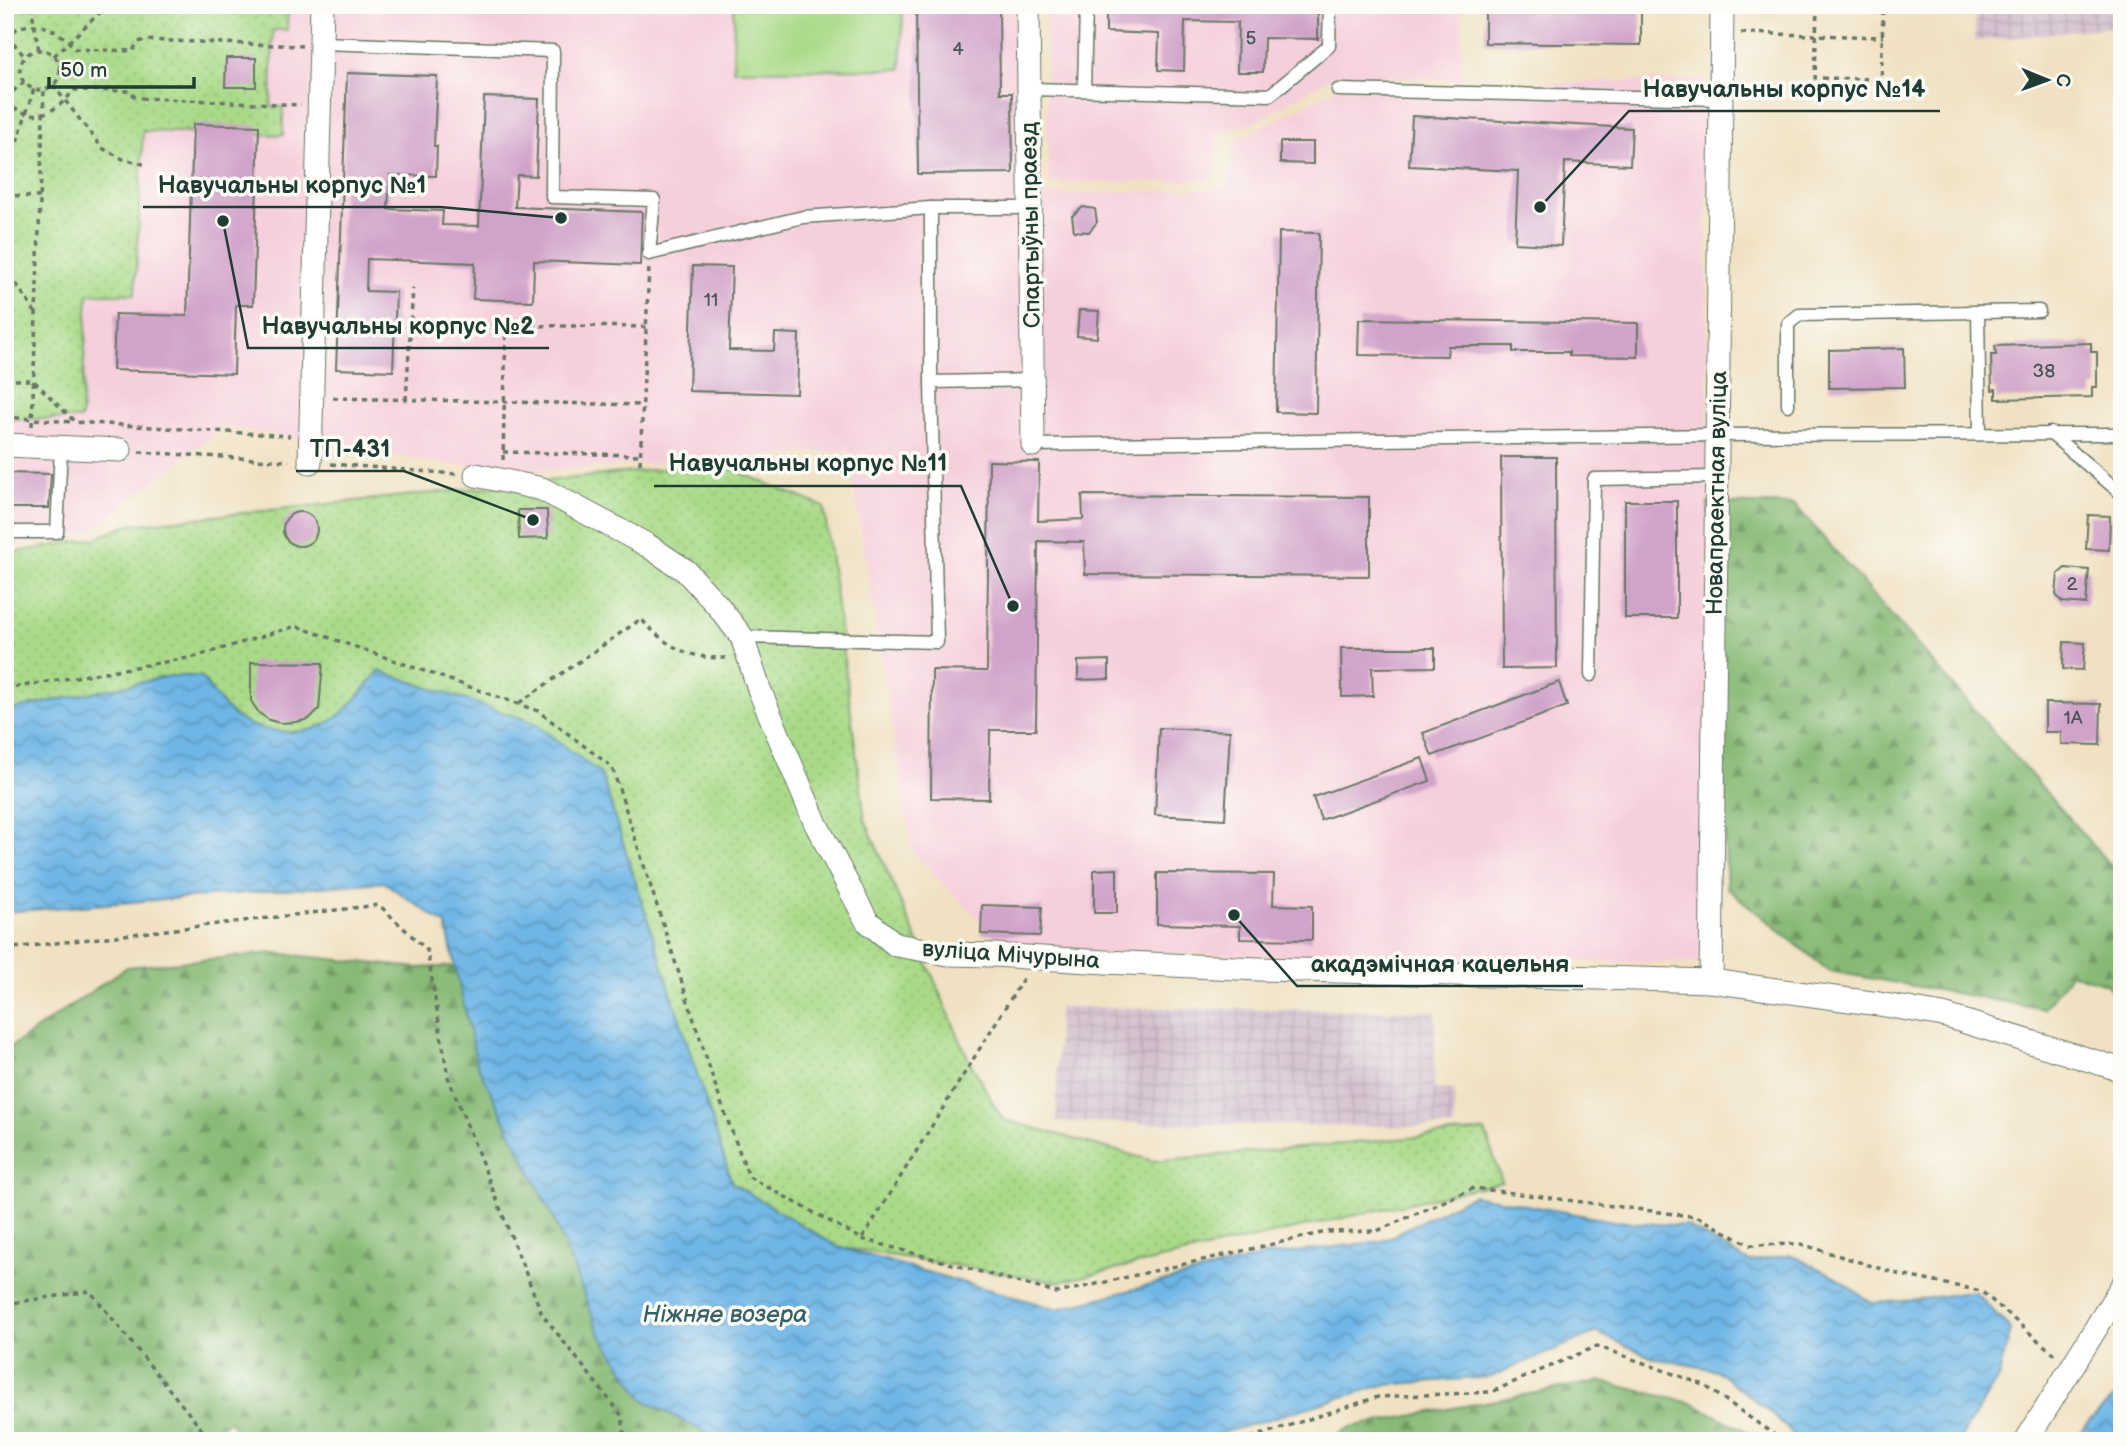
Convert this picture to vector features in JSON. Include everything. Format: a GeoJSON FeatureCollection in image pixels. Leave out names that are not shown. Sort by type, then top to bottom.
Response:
{"type":"FeatureCollection","features":[{"type":"Feature","properties":{"kind":"street"},"geometry":{"type":"LineString","coordinates":[[310,462],[322,5]]}},
{"type":"Feature","properties":{"kind":"street","name":"Спартыўны праезд"},"geometry":{"type":"LineString","coordinates":[[1028,5],[1034,445]]}},
{"type":"Feature","properties":{"kind":"street","name":"Новапраектная вуліца"},"geometry":{"type":"LineString","coordinates":[[1711,981],[1722,5]]}},
{"type":"Feature","properties":{"kind":"street"},"geometry":{"type":"LineString","coordinates":[[5,445],[120,450]]}},
{"type":"Feature","properties":{"kind":"street","name":"вуліца Мічурына"},"geometry":{"type":"LineString","coordinates":[[476,475],[542,489],[647,545],[686,571],[719,606],[744,645],[816,824],[867,921],[896,945],[948,954],[1259,969],[1711,981],[1879,1004],[1943,1016],[2122,1070]]}},
{"type":"Feature","properties":{"kind":"street"},"geometry":{"type":"LineString","coordinates":[[2026,1441],[2122,1286]]}},
{"type":"Feature","properties":{"kind":"lane"},"geometry":{"type":"LineString","coordinates":[[1084,90],[1086,5]]}},
{"type":"Feature","properties":{"kind":"lane"},"geometry":{"type":"LineString","coordinates":[[1030,89],[1270,95],[1329,46],[1330,5]]}},
{"type":"Feature","properties":{"kind":"lane"},"geometry":{"type":"LineString","coordinates":[[322,45],[553,51],[552,197],[654,200],[649,254],[803,217],[931,208],[1032,208]]}},
{"type":"Feature","properties":{"kind":"lane"},"geometry":{"type":"LineString","coordinates":[[1338,90],[1721,99]]}},
{"type":"Feature","properties":{"kind":"lane"},"geometry":{"type":"LineString","coordinates":[[744,645],[937,642],[931,382],[931,208]]}},
{"type":"Feature","properties":{"kind":"lane"},"geometry":{"type":"LineString","coordinates":[[1788,405],[1788,324],[1799,315],[2039,311]]}},
{"type":"Feature","properties":{"kind":"lane"},"geometry":{"type":"LineString","coordinates":[[1979,312],[1980,434]]}},
{"type":"Feature","properties":{"kind":"lane"},"geometry":{"type":"LineString","coordinates":[[931,382],[1033,380]]}},
{"type":"Feature","properties":{"kind":"lane"},"geometry":{"type":"LineString","coordinates":[[2050,433],[2122,494]]}},
{"type":"Feature","properties":{"kind":"lane"},"geometry":{"type":"LineString","coordinates":[[1034,445],[1718,435],[2122,434]]}},
{"type":"Feature","properties":{"kind":"lane"},"geometry":{"type":"LineString","coordinates":[[5,532],[57,532],[61,447]]}},
{"type":"Feature","properties":{"kind":"lane"},"geometry":{"type":"LineString","coordinates":[[1591,675],[1594,479],[1718,477]]}},
{"type":"Feature","properties":{"kind":"path"},"geometry":{"type":"LineString","coordinates":[[30,5],[39,51]]}},
{"type":"Feature","properties":{"kind":"path"},"geometry":{"type":"LineString","coordinates":[[1817,5],[1815,78],[1882,79]]}},
{"type":"Feature","properties":{"kind":"path"},"geometry":{"type":"LineString","coordinates":[[1881,95],[1883,5]]}},
{"type":"Feature","properties":{"kind":"path"},"geometry":{"type":"LineString","coordinates":[[54,56],[107,6]]}},
{"type":"Feature","properties":{"kind":"path"},"geometry":{"type":"LineString","coordinates":[[25,57],[6,36],[21,26],[35,24],[62,33],[75,49],[133,51],[137,43],[144,40],[322,45]]}},
{"type":"Feature","properties":{"kind":"path"},"geometry":{"type":"LineString","coordinates":[[1722,33],[1883,37]]}},
{"type":"Feature","properties":{"kind":"path"},"geometry":{"type":"LineString","coordinates":[[39,51],[54,56],[60,71],[53,85],[44,90],[34,89],[24,82],[20,69],[25,57],[39,51]]}},
{"type":"Feature","properties":{"kind":"path"},"geometry":{"type":"LineString","coordinates":[[24,82],[5,100],[26,113],[43,115],[65,101],[74,90],[129,91],[142,99],[320,106]]}},
{"type":"Feature","properties":{"kind":"path"},"geometry":{"type":"LineString","coordinates":[[53,85],[102,148],[123,159],[147,164]]}},
{"type":"Feature","properties":{"kind":"path"},"geometry":{"type":"LineString","coordinates":[[5,180],[34,89]]}},
{"type":"Feature","properties":{"kind":"path"},"geometry":{"type":"LineString","coordinates":[[31,446],[44,90]]}},
{"type":"Feature","properties":{"kind":"path"},"geometry":{"type":"LineString","coordinates":[[5,195],[40,197]]}},
{"type":"Feature","properties":{"kind":"path"},"geometry":{"type":"LineString","coordinates":[[640,464],[649,254]]}},
{"type":"Feature","properties":{"kind":"path"},"geometry":{"type":"LineString","coordinates":[[5,267],[36,314]]}},
{"type":"Feature","properties":{"kind":"path"},"geometry":{"type":"LineString","coordinates":[[406,400],[413,288]]}},
{"type":"Feature","properties":{"kind":"path"},"geometry":{"type":"LineString","coordinates":[[411,324],[646,327]]}},
{"type":"Feature","properties":{"kind":"path"},"geometry":{"type":"LineString","coordinates":[[503,481],[506,325]]}},
{"type":"Feature","properties":{"kind":"path"},"geometry":{"type":"LineString","coordinates":[[5,380],[33,380],[75,422]]}},
{"type":"Feature","properties":{"kind":"path"},"geometry":{"type":"LineString","coordinates":[[312,398],[642,405]]}},
{"type":"Feature","properties":{"kind":"path"},"geometry":{"type":"LineString","coordinates":[[5,417],[311,437]]}},
{"type":"Feature","properties":{"kind":"path"},"geometry":{"type":"LineString","coordinates":[[503,452],[640,455]]}},
{"type":"Feature","properties":{"kind":"path"},"geometry":{"type":"LineString","coordinates":[[517,704],[641,619],[659,638],[685,653],[713,659],[732,658],[744,645]]}},
{"type":"Feature","properties":{"kind":"path"},"geometry":{"type":"LineString","coordinates":[[5,689],[194,657],[296,626],[538,711],[612,767],[720,1100],[749,1177],[862,1239],[1057,1293],[1326,1232],[1377,1231],[1474,1188],[1698,1217],[1750,1245],[1801,1244],[1901,1275],[1982,1291],[2070,1368]]}},
{"type":"Feature","properties":{"kind":"path"},"geometry":{"type":"LineString","coordinates":[[5,950],[379,905],[427,950],[448,1077],[542,1314],[622,1416],[625,1441]]}},
{"type":"Feature","properties":{"kind":"path"},"geometry":{"type":"LineString","coordinates":[[862,1239],[1037,958]]}},
{"type":"Feature","properties":{"kind":"path"},"geometry":{"type":"LineString","coordinates":[[5,1304],[90,1291],[211,1441]]}},
{"type":"Feature","properties":{"kind":"path"},"geometry":{"type":"LineString","coordinates":[[1241,1441],[1378,1396],[1491,1391],[1597,1346],[1704,1385],[1783,1441]]}},
{"type":"Feature","properties":{"kind":"shaded area"},"geometry":{"type":"Polygon","coordinates":[[[5,5],[1015,5],[1017,196],[1227,188],[1235,141],[1336,89],[1705,79],[1708,503],[1704,963],[1008,951],[912,851],[848,450],[520,472],[425,461],[223,426],[90,532],[5,546],[5,5]]]}},
{"type":"Feature","properties":{"kind":"shaded area"},"geometry":{"type":"Polygon","coordinates":[[[1045,5],[1462,5],[1461,80],[1335,75],[1249,125],[1219,130],[1212,180],[1049,183],[1045,5]]]}},
{"type":"Feature","properties":{"kind":"shaded area"},"geometry":{"type":"Polygon","coordinates":[[[1975,5],[2122,5],[2122,26],[1975,41],[1975,5]]]}},
{"type":"Feature","properties":{"kind":"shaded area"},"geometry":{"type":"Polygon","coordinates":[[[1058,1007],[1435,1011],[1434,1089],[1455,1090],[1454,1127],[1057,1122],[1058,1007]]]}},
{"type":"Feature","properties":{"kind":"green space"},"geometry":{"type":"Polygon","coordinates":[[[5,5],[288,5],[287,30],[273,30],[271,107],[283,107],[283,135],[143,131],[135,294],[88,294],[81,419],[5,419],[5,5]]]}},
{"type":"Feature","properties":{"kind":"green space"},"geometry":{"type":"Polygon","coordinates":[[[734,5],[903,5],[901,69],[733,70],[734,5]]]}},
{"type":"Feature","properties":{"kind":"green space"},"geometry":{"type":"Polygon","coordinates":[[[717,463],[824,507],[865,820],[968,1058],[1002,1119],[1153,1161],[1485,1131],[1502,1182],[1059,1282],[838,1247],[732,1183],[601,774],[532,722],[379,671],[336,718],[311,730],[295,732],[265,729],[242,721],[223,706],[200,676],[171,676],[5,711],[5,554],[96,538],[129,525],[717,463]]]}},
{"type":"Feature","properties":{"kind":"green space"},"geometry":{"type":"Polygon","coordinates":[[[1708,503],[1795,505],[2122,879],[2122,1001],[2106,984],[2071,973],[2044,1009],[1829,971],[1727,888],[1708,503]]]}},
{"type":"Feature","properties":{"kind":"green space"},"geometry":{"type":"Polygon","coordinates":[[[274,953],[417,968],[457,966],[477,1064],[553,1217],[599,1332],[644,1400],[713,1437],[784,1441],[244,1441],[230,1421],[195,1441],[5,1441],[5,1051],[127,967],[274,953]]]}},
{"type":"Feature","properties":{"kind":"green space"},"geometry":{"type":"Polygon","coordinates":[[[1599,1381],[1691,1403],[1766,1441],[1326,1441],[1351,1427],[1599,1381]]]}},
{"type":"Feature","properties":{"kind":"water","name":"Ніжняе возера"},"geometry":{"type":"Polygon","coordinates":[[[379,671],[532,722],[601,774],[732,1183],[838,1247],[1057,1309],[1264,1256],[1382,1241],[1473,1195],[1613,1221],[1687,1226],[1749,1262],[1791,1255],[1831,1274],[1872,1303],[1917,1300],[1974,1291],[2011,1329],[1998,1378],[1959,1441],[1799,1441],[1775,1416],[1716,1370],[1653,1358],[1596,1332],[1491,1377],[1383,1385],[1199,1440],[784,1441],[713,1437],[644,1400],[599,1332],[553,1217],[477,1064],[446,925],[384,882],[5,912],[5,711],[171,676],[200,676],[223,706],[242,721],[265,729],[295,732],[311,730],[336,718],[379,671]]]}},
{"type":"Feature","properties":{"kind":"water"},"geometry":{"type":"Polygon","coordinates":[[[2122,1389],[2122,1441],[2076,1441],[2083,1428],[2122,1389]]]}},
{"type":"Feature","properties":{"kind":"building"},"geometry":{"type":"Polygon","coordinates":[[[916,5],[999,5],[1000,93],[1012,93],[1013,173],[918,174],[916,5]]]}},
{"type":"Feature","properties":{"kind":"building"},"geometry":{"type":"Polygon","coordinates":[[[1277,5],[1277,12],[1318,13],[1318,39],[1264,38],[1263,72],[1237,72],[1238,22],[1185,21],[1184,71],[1158,70],[1159,34],[1106,32],[1106,6],[1277,5]]]}},
{"type":"Feature","properties":{"kind":"building"},"geometry":{"type":"Polygon","coordinates":[[[1485,5],[1641,5],[1641,45],[1485,43],[1485,5]]]}},
{"type":"Feature","properties":{"kind":"building"},"geometry":{"type":"Polygon","coordinates":[[[226,58],[256,58],[256,87],[225,87],[226,58]]]}},
{"type":"Feature","properties":{"kind":"building"},"geometry":{"type":"Polygon","coordinates":[[[347,73],[437,76],[434,146],[437,146],[436,176],[390,175],[388,209],[443,211],[442,225],[479,226],[484,97],[539,99],[536,176],[517,175],[515,207],[642,212],[640,265],[534,261],[533,301],[473,299],[475,263],[367,259],[366,291],[396,292],[393,371],[336,369],[347,73]]]}},
{"type":"Feature","properties":{"kind":"building"},"geometry":{"type":"Polygon","coordinates":[[[1412,116],[1632,128],[1630,165],[1565,162],[1561,246],[1515,243],[1518,171],[1409,166],[1412,116]]]}},
{"type":"Feature","properties":{"kind":"building"},"geometry":{"type":"Polygon","coordinates":[[[193,124],[259,126],[253,305],[236,305],[234,374],[113,370],[115,314],[187,316],[193,124]]]}},
{"type":"Feature","properties":{"kind":"building"},"geometry":{"type":"Polygon","coordinates":[[[1280,142],[1313,142],[1313,164],[1280,163],[1280,142]]]}},
{"type":"Feature","properties":{"kind":"building"},"geometry":{"type":"Polygon","coordinates":[[[1083,207],[1095,209],[1097,222],[1089,232],[1074,231],[1072,216],[1083,207]]]}},
{"type":"Feature","properties":{"kind":"building"},"geometry":{"type":"Polygon","coordinates":[[[1279,232],[1319,233],[1316,413],[1276,412],[1279,232]]]}},
{"type":"Feature","properties":{"kind":"building"},"geometry":{"type":"Polygon","coordinates":[[[693,266],[732,267],[729,350],[774,351],[775,333],[799,334],[797,394],[689,391],[693,266]]]}},
{"type":"Feature","properties":{"kind":"building"},"geometry":{"type":"Polygon","coordinates":[[[1079,310],[1099,311],[1097,338],[1077,336],[1079,310]]]}},
{"type":"Feature","properties":{"kind":"building"},"geometry":{"type":"Polygon","coordinates":[[[1359,319],[1638,323],[1638,357],[1569,356],[1569,352],[1513,352],[1513,346],[1448,346],[1447,356],[1358,355],[1359,319]]]}},
{"type":"Feature","properties":{"kind":"building"},"geometry":{"type":"Polygon","coordinates":[[[2091,343],[2091,352],[2097,352],[2097,387],[2092,387],[2092,397],[1996,399],[1996,389],[1992,390],[1991,355],[1996,355],[1995,346],[2091,343]]]}},
{"type":"Feature","properties":{"kind":"building"},"geometry":{"type":"Polygon","coordinates":[[[1904,348],[1905,387],[1829,388],[1829,350],[1904,348]]]}},
{"type":"Feature","properties":{"kind":"building"},"geometry":{"type":"Polygon","coordinates":[[[1501,457],[1556,457],[1557,668],[1502,669],[1501,457]]]}},
{"type":"Feature","properties":{"kind":"building"},"geometry":{"type":"Polygon","coordinates":[[[989,461],[1039,462],[1038,521],[1083,519],[1082,495],[1369,497],[1369,576],[1085,574],[1084,542],[1038,541],[1036,730],[990,730],[989,799],[931,798],[932,670],[987,671],[989,461]]]}},
{"type":"Feature","properties":{"kind":"building"},"geometry":{"type":"Polygon","coordinates":[[[5,473],[51,474],[49,508],[5,508],[5,473]]]}},
{"type":"Feature","properties":{"kind":"building"},"geometry":{"type":"Polygon","coordinates":[[[1625,501],[1677,501],[1677,618],[1625,618],[1625,501]]]}},
{"type":"Feature","properties":{"kind":"building"},"geometry":{"type":"Polygon","coordinates":[[[518,510],[547,510],[548,538],[519,539],[518,510]]]}},
{"type":"Feature","properties":{"kind":"building"},"geometry":{"type":"Polygon","coordinates":[[[300,512],[312,517],[317,529],[312,541],[300,546],[288,541],[283,529],[288,517],[300,512]]]}},
{"type":"Feature","properties":{"kind":"building"},"geometry":{"type":"Polygon","coordinates":[[[2088,515],[2110,516],[2109,550],[2086,549],[2088,515]]]}},
{"type":"Feature","properties":{"kind":"building"},"geometry":{"type":"Polygon","coordinates":[[[2065,568],[2089,570],[2086,604],[2062,602],[2056,595],[2058,574],[2065,568]]]}},
{"type":"Feature","properties":{"kind":"building"},"geometry":{"type":"Polygon","coordinates":[[[2064,642],[2085,643],[2083,670],[2063,669],[2064,642]]]}},
{"type":"Feature","properties":{"kind":"building"},"geometry":{"type":"Polygon","coordinates":[[[1341,648],[1435,648],[1435,667],[1372,668],[1373,696],[1342,697],[1341,648]]]}},
{"type":"Feature","properties":{"kind":"building"},"geometry":{"type":"Polygon","coordinates":[[[1109,660],[1109,679],[1078,680],[1078,661],[1109,660]]]}},
{"type":"Feature","properties":{"kind":"building"},"geometry":{"type":"Polygon","coordinates":[[[251,662],[323,663],[319,709],[309,719],[296,722],[280,723],[269,720],[259,713],[251,701],[251,662]]]}},
{"type":"Feature","properties":{"kind":"building"},"geometry":{"type":"Polygon","coordinates":[[[1559,682],[1567,706],[1432,756],[1423,733],[1559,682]]]}},
{"type":"Feature","properties":{"kind":"building"},"geometry":{"type":"Polygon","coordinates":[[[2045,703],[2101,704],[2100,745],[2061,744],[2061,732],[2045,732],[2045,703]]]}},
{"type":"Feature","properties":{"kind":"building"},"geometry":{"type":"Polygon","coordinates":[[[1159,728],[1230,731],[1225,819],[1155,815],[1159,728]]]}},
{"type":"Feature","properties":{"kind":"building"},"geometry":{"type":"Polygon","coordinates":[[[1422,758],[1430,781],[1321,820],[1313,797],[1422,758]]]}},
{"type":"Feature","properties":{"kind":"building"},"geometry":{"type":"Polygon","coordinates":[[[1117,869],[1117,913],[1094,913],[1094,870],[1117,869]]]}},
{"type":"Feature","properties":{"kind":"building"},"geometry":{"type":"Polygon","coordinates":[[[1157,873],[1274,874],[1273,905],[1312,906],[1312,940],[1240,939],[1240,926],[1157,924],[1157,873]]]}},
{"type":"Feature","properties":{"kind":"building"},"geometry":{"type":"Polygon","coordinates":[[[982,905],[1042,907],[1040,936],[981,934],[982,905]]]}},
{"type":"Feature","properties":{"kind":"place","name":"Навучальны корпус №14"},"geometry":{"type":"Point","coordinates":[1540,207]}},
{"type":"Feature","properties":{"kind":"place","name":"Навучальны корпус №1"},"geometry":{"type":"Point","coordinates":[561,218]}},
{"type":"Feature","properties":{"kind":"place","name":"Навучальны корпус №2"},"geometry":{"type":"Point","coordinates":[223,221]}},
{"type":"Feature","properties":{"kind":"place","name":"ТП-431"},"geometry":{"type":"Point","coordinates":[533,520]}},
{"type":"Feature","properties":{"kind":"place","name":"Навучальны корпус №11"},"geometry":{"type":"Point","coordinates":[1013,606]}},
{"type":"Feature","properties":{"kind":"place","name":"акадэмічная кацельня"},"geometry":{"type":"Point","coordinates":[1234,915]}}]}
